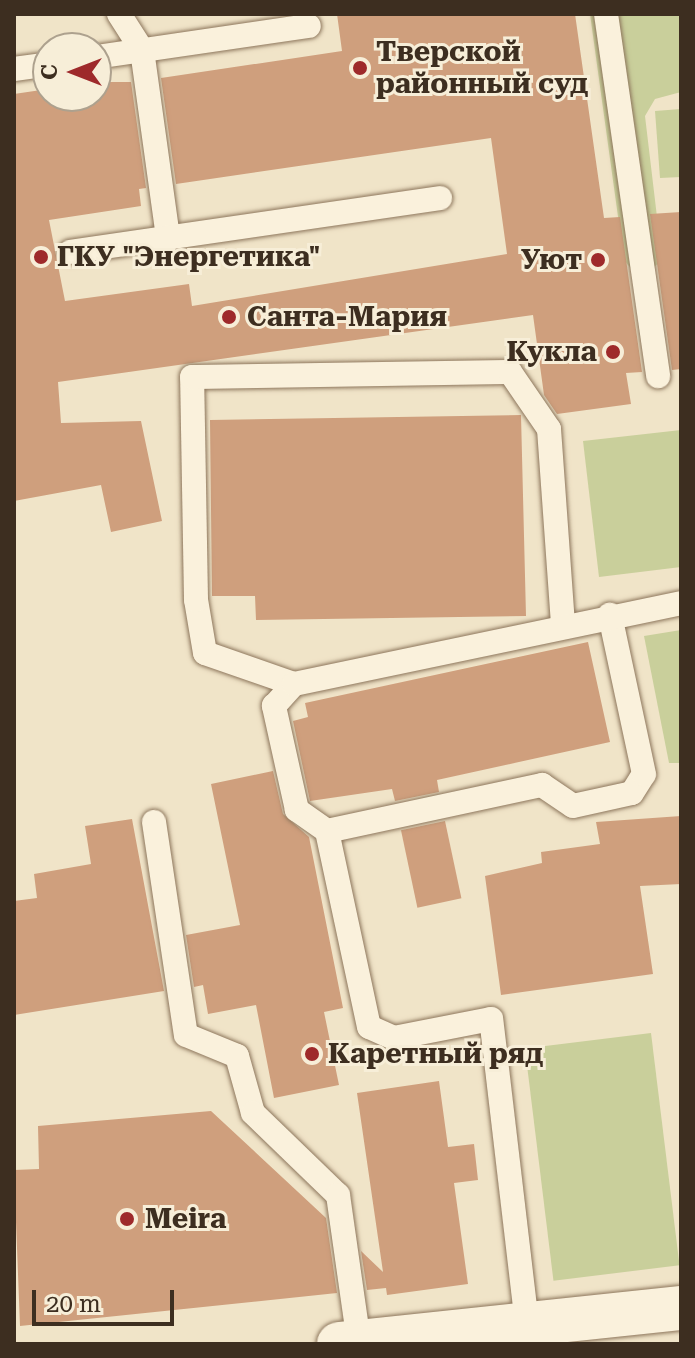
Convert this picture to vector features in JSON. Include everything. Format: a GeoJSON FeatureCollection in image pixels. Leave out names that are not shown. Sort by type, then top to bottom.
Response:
{"type":"FeatureCollection","features":[{"type":"Feature","properties":{"kind":"street"},"geometry":{"type":"LineString","coordinates":[[360,1343],[681,1308]]}},
{"type":"Feature","properties":{"kind":"lane"},"geometry":{"type":"LineString","coordinates":[[119,14],[142,50],[168,238]]}},
{"type":"Feature","properties":{"kind":"lane"},"geometry":{"type":"LineString","coordinates":[[606,14],[658,376]]}},
{"type":"Feature","properties":{"kind":"lane"},"geometry":{"type":"LineString","coordinates":[[112,55],[309,26]]}},
{"type":"Feature","properties":{"kind":"lane"},"geometry":{"type":"LineString","coordinates":[[70,252],[440,198]]}},
{"type":"Feature","properties":{"kind":"lane"},"geometry":{"type":"LineString","coordinates":[[563,624],[549,429],[510,372],[192,377],[196,600],[205,653],[294,684],[563,624],[681,603]]}},
{"type":"Feature","properties":{"kind":"lane"},"geometry":{"type":"LineString","coordinates":[[327,831],[542,785],[573,806],[632,793],[644,774],[610,615]]}},
{"type":"Feature","properties":{"kind":"lane"},"geometry":{"type":"LineString","coordinates":[[294,684],[274,706],[297,810],[327,831],[369,1027],[394,1038],[491,1019],[527,1324]]}},
{"type":"Feature","properties":{"kind":"lane"},"geometry":{"type":"LineString","coordinates":[[154,822],[186,1035],[237,1056],[253,1113],[338,1195],[360,1343]]}},
{"type":"Feature","properties":{"kind":"green space"},"geometry":{"type":"Polygon","coordinates":[[[590,14],[681,14],[681,92],[655,99],[645,116],[662,259],[648,274],[637,276],[624,260],[590,14]]]}},
{"type":"Feature","properties":{"kind":"green space"},"geometry":{"type":"Polygon","coordinates":[[[681,109],[681,177],[660,178],[655,111],[681,109]]]}},
{"type":"Feature","properties":{"kind":"green space"},"geometry":{"type":"Polygon","coordinates":[[[681,430],[681,567],[599,577],[583,441],[681,430]]]}},
{"type":"Feature","properties":{"kind":"green space"},"geometry":{"type":"Polygon","coordinates":[[[681,630],[681,763],[669,763],[644,636],[681,630]]]}},
{"type":"Feature","properties":{"kind":"green space"},"geometry":{"type":"Polygon","coordinates":[[[651,1033],[680,1265],[553,1281],[525,1048],[651,1033]]]}},
{"type":"Feature","properties":{"kind":"building"},"geometry":{"type":"Polygon","coordinates":[[[337,14],[575,14],[604,218],[620,217],[642,372],[626,373],[631,404],[557,414],[544,395],[533,315],[58,382],[61,423],[141,421],[162,521],[111,532],[101,485],[14,501],[14,94],[32,91],[32,112],[112,112],[112,82],[131,82],[146,188],[139,189],[141,206],[49,220],[65,301],[189,284],[192,306],[507,254],[491,138],[176,184],[161,78],[342,51],[337,14]]]}},
{"type":"Feature","properties":{"kind":"building"},"geometry":{"type":"Polygon","coordinates":[[[681,212],[681,369],[672,370],[650,214],[681,212]]]}},
{"type":"Feature","properties":{"kind":"building"},"geometry":{"type":"Polygon","coordinates":[[[521,415],[526,616],[256,620],[255,596],[212,596],[210,420],[521,415]]]}},
{"type":"Feature","properties":{"kind":"building"},"geometry":{"type":"Polygon","coordinates":[[[588,642],[610,742],[437,780],[439,792],[395,801],[392,789],[310,801],[293,721],[308,717],[305,703],[588,642]]]}},
{"type":"Feature","properties":{"kind":"building"},"geometry":{"type":"Polygon","coordinates":[[[273,771],[283,814],[309,837],[343,1008],[324,1012],[339,1085],[274,1098],[256,1005],[208,1014],[203,985],[194,987],[186,935],[240,925],[211,784],[273,771]]]}},
{"type":"Feature","properties":{"kind":"building"},"geometry":{"type":"Polygon","coordinates":[[[681,816],[681,884],[640,886],[653,974],[501,995],[485,876],[542,863],[541,852],[600,844],[596,822],[681,816]]]}},
{"type":"Feature","properties":{"kind":"building"},"geometry":{"type":"Polygon","coordinates":[[[132,819],[164,991],[14,1015],[14,901],[37,898],[34,874],[91,864],[85,826],[132,819]]]}},
{"type":"Feature","properties":{"kind":"building"},"geometry":{"type":"Polygon","coordinates":[[[445,821],[461,898],[417,908],[401,830],[445,821]]]}},
{"type":"Feature","properties":{"kind":"building"},"geometry":{"type":"Polygon","coordinates":[[[439,1081],[448,1147],[474,1144],[478,1180],[454,1183],[468,1284],[387,1295],[386,1288],[367,1290],[361,1251],[383,1272],[357,1093],[439,1081]]]}},
{"type":"Feature","properties":{"kind":"building"},"geometry":{"type":"Polygon","coordinates":[[[211,1111],[326,1218],[337,1293],[20,1326],[14,1170],[39,1169],[38,1126],[211,1111]]]}},
{"type":"Feature","properties":{"kind":"place","name":"Тверской районный суд"},"geometry":{"type":"Point","coordinates":[360,68]}},
{"type":"Feature","properties":{"kind":"place","name":"ГКУ \"Энергетика\""},"geometry":{"type":"Point","coordinates":[41,257]}},
{"type":"Feature","properties":{"kind":"place","name":"Уют"},"geometry":{"type":"Point","coordinates":[598,260]}},
{"type":"Feature","properties":{"kind":"place","name":"Санта-Мария"},"geometry":{"type":"Point","coordinates":[229,317]}},
{"type":"Feature","properties":{"kind":"place","name":"Кукла"},"geometry":{"type":"Point","coordinates":[613,352]}},
{"type":"Feature","properties":{"kind":"place","name":"Каретный ряд"},"geometry":{"type":"Point","coordinates":[312,1054]}},
{"type":"Feature","properties":{"kind":"place","name":"Meira"},"geometry":{"type":"Point","coordinates":[127,1219]}}]}
